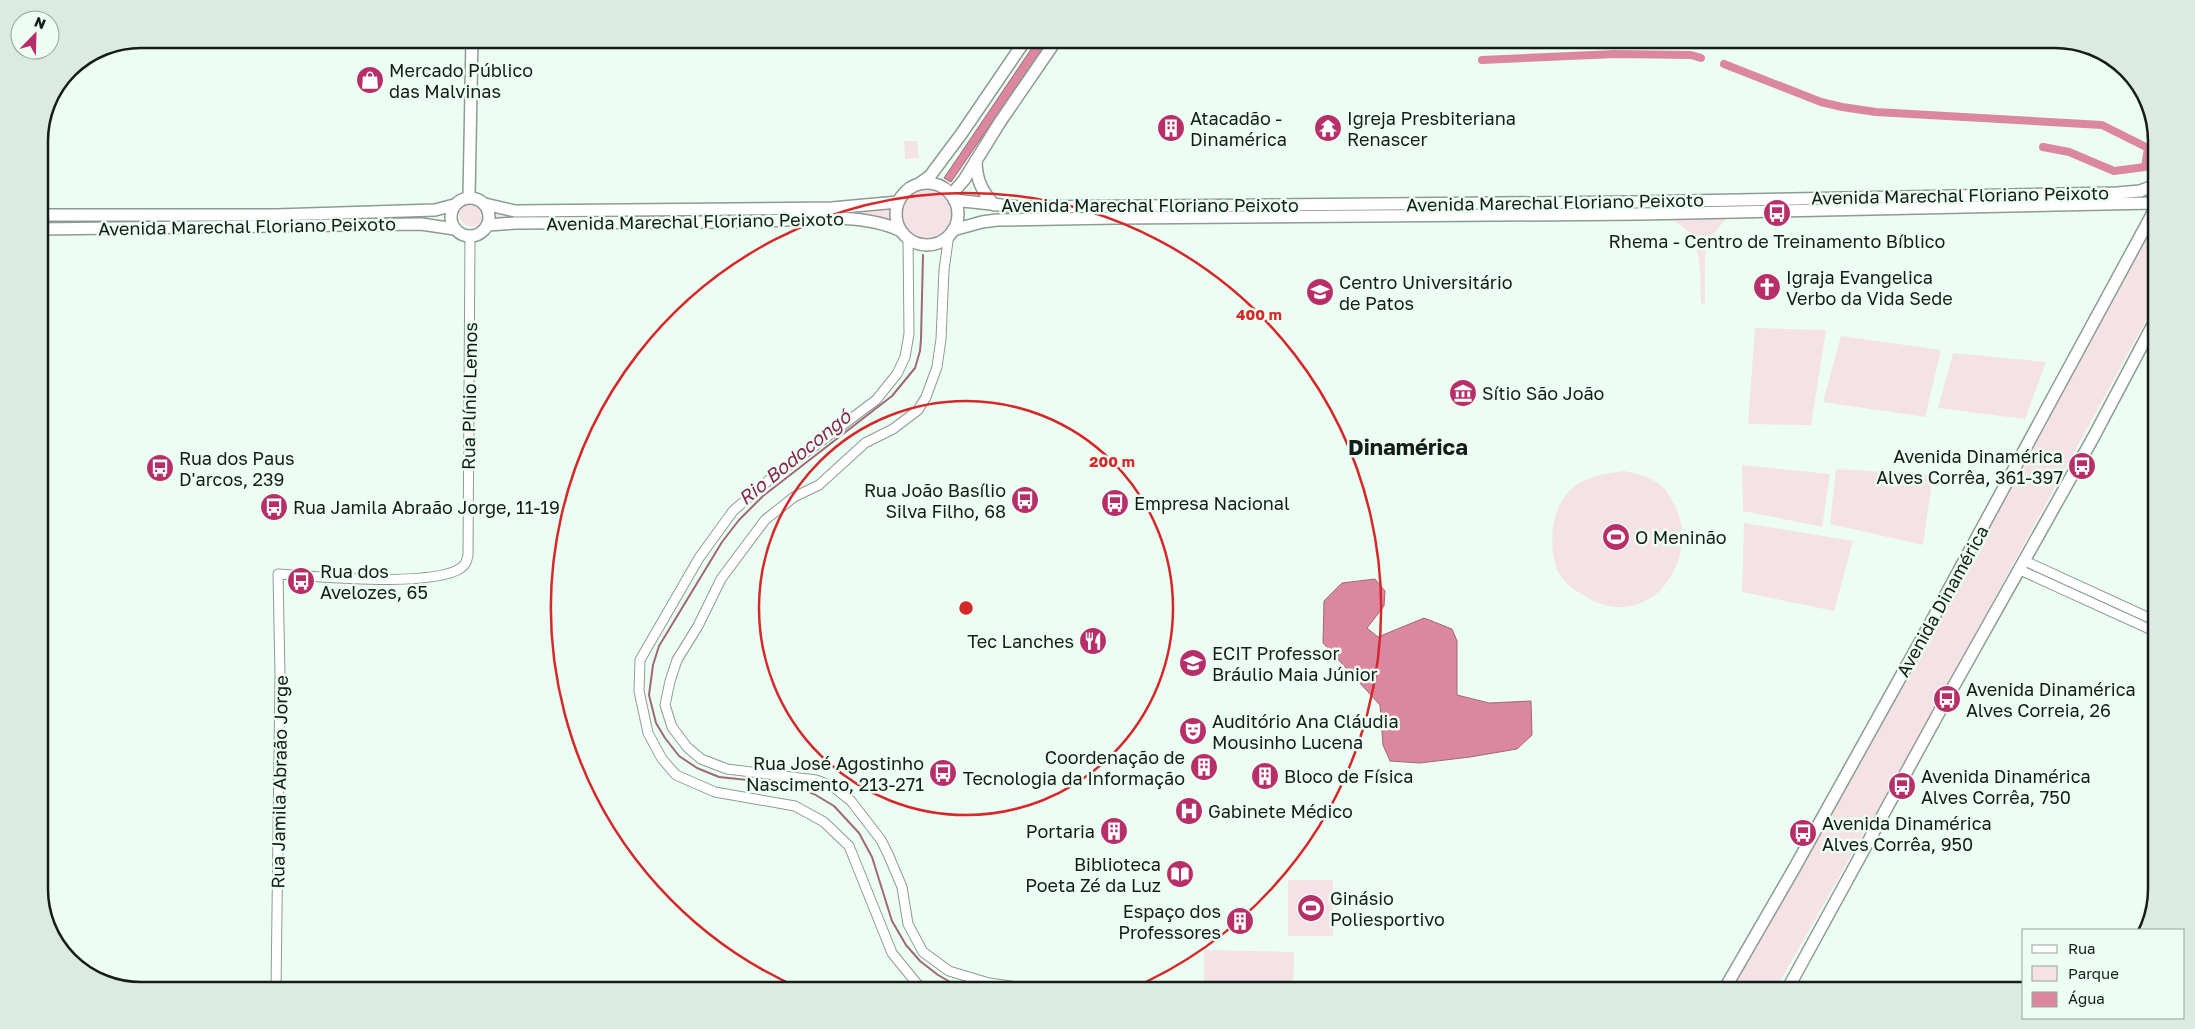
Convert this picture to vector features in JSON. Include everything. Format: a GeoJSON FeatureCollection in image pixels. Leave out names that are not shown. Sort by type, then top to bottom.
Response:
{"type":"FeatureCollection","features":[{"type":"Feature","properties":{"kind":"main road"},"geometry":{"type":"LineString","coordinates":[[469,197],[472,48]]}},
{"type":"Feature","properties":{"kind":"main road"},"geometry":{"type":"LineString","coordinates":[[919,184],[937,185],[953,198],[957,215],[951,232],[937,242],[917,243],[904,234],[897,222],[898,202],[906,191],[930,176],[1020,48]]}},
{"type":"Feature","properties":{"kind":"main road"},"geometry":{"type":"LineString","coordinates":[[953,198],[976,159],[1051,48]]}},
{"type":"Feature","properties":{"kind":"main road"},"geometry":{"type":"LineString","coordinates":[[976,159],[978,183],[982,192],[994,206]]}},
{"type":"Feature","properties":{"kind":"main road","name":"Avenida Marechal Floriano Peixoto"},"geometry":{"type":"LineString","coordinates":[[953,198],[994,206],[1019,207],[1632,202],[2117,193],[2147,189]]}},
{"type":"Feature","properties":{"kind":"main road"},"geometry":{"type":"LineString","coordinates":[[469,197],[480,200],[485,204],[490,214],[488,226],[480,234],[463,235],[455,229],[450,217],[454,205],[462,199],[469,197]]}},
{"type":"Feature","properties":{"kind":"main road","name":"Avenida Marechal Floriano Peixoto"},"geometry":{"type":"LineString","coordinates":[[485,204],[515,211],[832,208],[898,202]]}},
{"type":"Feature","properties":{"kind":"main road","name":"Avenida Marechal Floriano Peixoto"},"geometry":{"type":"LineString","coordinates":[[48,215],[276,214],[435,210],[454,205]]}},
{"type":"Feature","properties":{"kind":"main road","name":"Avenida Marechal Floriano Peixoto"},"geometry":{"type":"LineString","coordinates":[[951,232],[982,222],[997,220],[2147,207]]}},
{"type":"Feature","properties":{"kind":"main road","name":"Avenida Marechal Floriano Peixoto"},"geometry":{"type":"LineString","coordinates":[[488,226],[514,223],[732,222],[849,219],[878,221],[904,234]]}},
{"type":"Feature","properties":{"kind":"main road","name":"Avenida Dinamérica"},"geometry":{"type":"LineString","coordinates":[[1729,982],[1795,867],[1958,574],[2147,222]]}},
{"type":"Feature","properties":{"kind":"main road","name":"Avenida Marechal Floriano Peixoto"},"geometry":{"type":"LineString","coordinates":[[48,229],[422,224],[455,229]]}},
{"type":"Feature","properties":{"kind":"main road"},"geometry":{"type":"LineString","coordinates":[[1791,982],[1942,707],[2023,566],[2147,335]]}},
{"type":"Feature","properties":{"kind":"street"},"geometry":{"type":"LineString","coordinates":[[951,232],[944,270],[941,339],[937,367],[928,392],[918,410],[893,429],[865,443],[819,485],[794,497],[766,520],[721,580],[698,626],[677,660],[665,705],[672,727],[687,747],[701,758],[727,769],[816,780],[832,786],[851,801],[878,835],[888,854],[902,887],[908,924],[923,952],[949,971],[986,982]]}},
{"type":"Feature","properties":{"kind":"street"},"geometry":{"type":"LineString","coordinates":[[904,234],[909,334],[905,357],[897,374],[876,400],[769,480],[733,511],[699,558],[640,660],[638,691],[648,733],[662,759],[676,775],[715,792],[795,806],[824,822],[849,846],[892,953],[916,982]]}},
{"type":"Feature","properties":{"kind":"street","name":"Rua Plínio Lemos"},"geometry":{"type":"LineString","coordinates":[[278,574],[400,580],[421,578],[458,570],[464,565],[468,555],[470,236]]}},
{"type":"Feature","properties":{"kind":"street"},"geometry":{"type":"LineString","coordinates":[[2023,566],[2148,618]]}},
{"type":"Feature","properties":{"kind":"street"},"geometry":{"type":"LineString","coordinates":[[2023,566],[2148,628]]}},
{"type":"Feature","properties":{"kind":"street","name":"Rua Jamila Abraão Jorge"},"geometry":{"type":"LineString","coordinates":[[276,982],[280,675],[278,574]]}},
{"type":"Feature","properties":{"kind":"green space"},"geometry":{"type":"Polygon","coordinates":[[[904,141],[917,141],[919,158],[905,159],[904,141]]]}},
{"type":"Feature","properties":{"kind":"green space"},"geometry":{"type":"Polygon","coordinates":[[[927,184],[943,189],[951,197],[956,213],[951,229],[943,237],[927,242],[911,237],[903,229],[898,213],[903,197],[911,189],[927,184]]]}},
{"type":"Feature","properties":{"kind":"green space"},"geometry":{"type":"Polygon","coordinates":[[[473,199],[483,203],[487,213],[483,223],[473,227],[463,223],[459,213],[463,203],[473,199]]]}},
{"type":"Feature","properties":{"kind":"green space"},"geometry":{"type":"Polygon","coordinates":[[[896,204],[894,212],[898,228],[882,220],[489,223],[491,213],[488,206],[896,204]]]}},
{"type":"Feature","properties":{"kind":"green space"},"geometry":{"type":"Polygon","coordinates":[[[1727,217],[1707,243],[1705,257],[1705,304],[1701,303],[1700,265],[1695,245],[1684,228],[1666,218],[1727,217]]]}},
{"type":"Feature","properties":{"kind":"green space"},"geometry":{"type":"Polygon","coordinates":[[[2147,228],[2147,318],[1932,713],[1780,982],[1731,982],[2147,228]]]}},
{"type":"Feature","properties":{"kind":"green space"},"geometry":{"type":"Polygon","coordinates":[[[1755,328],[1826,330],[1811,425],[1748,424],[1755,328]]]}},
{"type":"Feature","properties":{"kind":"green space"},"geometry":{"type":"Polygon","coordinates":[[[1841,336],[1941,350],[1925,417],[1823,402],[1841,336]]]}},
{"type":"Feature","properties":{"kind":"green space"},"geometry":{"type":"Polygon","coordinates":[[[1953,353],[2046,362],[2025,419],[1938,408],[1953,353]]]}},
{"type":"Feature","properties":{"kind":"green space"},"geometry":{"type":"Polygon","coordinates":[[[1742,465],[1830,474],[1822,527],[1743,511],[1742,465]]]}},
{"type":"Feature","properties":{"kind":"green space"},"geometry":{"type":"Polygon","coordinates":[[[1836,469],[1933,475],[1923,545],[1830,524],[1836,469]]]}},
{"type":"Feature","properties":{"kind":"green space","name":"O Meninão"},"geometry":{"type":"Polygon","coordinates":[[[1624,471],[1650,478],[1664,488],[1680,520],[1682,542],[1677,563],[1667,582],[1652,597],[1633,606],[1612,607],[1588,598],[1561,577],[1553,555],[1553,529],[1555,516],[1560,505],[1576,485],[1596,476],[1624,471]]]}},
{"type":"Feature","properties":{"kind":"green space"},"geometry":{"type":"Polygon","coordinates":[[[1744,523],[1853,541],[1834,611],[1742,592],[1744,523]]]}},
{"type":"Feature","properties":{"kind":"green space","name":"Ginásio Poliesportivo"},"geometry":{"type":"Polygon","coordinates":[[[1288,880],[1333,880],[1333,936],[1288,936],[1288,880]]]}},
{"type":"Feature","properties":{"kind":"green space"},"geometry":{"type":"Polygon","coordinates":[[[1204,950],[1294,952],[1293,982],[1204,982],[1204,950]]]}},
{"type":"Feature","properties":{"kind":"water"},"geometry":{"type":"Polygon","coordinates":[[[1032,48],[1043,48],[951,182],[944,178],[1032,48]]]}},
{"type":"Feature","properties":{"kind":"water"},"geometry":{"type":"Polygon","coordinates":[[[1375,579],[1385,591],[1384,606],[1367,628],[1378,637],[1424,618],[1452,629],[1457,641],[1457,695],[1489,703],[1531,701],[1532,735],[1517,749],[1420,763],[1390,761],[1383,745],[1380,705],[1323,643],[1324,601],[1342,583],[1375,579]]]}},
{"type":"Feature","properties":{"kind":"waterway"},"geometry":{"type":"LineString","coordinates":[[1482,60],[1615,54],[1691,55],[1701,58]]}},
{"type":"Feature","properties":{"kind":"waterway"},"geometry":{"type":"LineString","coordinates":[[1724,64],[1821,102],[1842,107],[1876,112],[2102,125],[2147,148]]}},
{"type":"Feature","properties":{"kind":"waterway"},"geometry":{"type":"LineString","coordinates":[[2043,147],[2069,152],[2114,171],[2145,167],[2147,154]]}},
{"type":"Feature","properties":{"kind":"waterway","name":"Rio Bodocongó"},"geometry":{"type":"LineString","coordinates":[[923,255],[921,339],[915,368],[892,396],[763,496],[739,520],[722,542],[659,646],[653,665],[649,695],[656,723],[665,738],[679,756],[697,768],[719,777],[786,784],[814,794],[834,806],[859,833],[872,857],[892,921],[906,945],[920,961],[950,982]]}},
{"type":"Feature","properties":{"kind":"place","name":"Mercado Público das Malvinas"},"geometry":{"type":"Point","coordinates":[370,80]}},
{"type":"Feature","properties":{"kind":"place","name":"Atacadão - Dinamérica"},"geometry":{"type":"Point","coordinates":[1171,128]}},
{"type":"Feature","properties":{"kind":"place","name":"Igreja Presbiteriana Renascer"},"geometry":{"type":"Point","coordinates":[1328,128]}},
{"type":"Feature","properties":{"kind":"place","name":"Rhema - Centro de Treinamento Bíblico"},"geometry":{"type":"Point","coordinates":[1777,213]}},
{"type":"Feature","properties":{"kind":"place","name":"Igraja Evangelica Verbo da Vida Sede"},"geometry":{"type":"Point","coordinates":[1767,287]}},
{"type":"Feature","properties":{"kind":"place","name":"Centro Universitário de Patos"},"geometry":{"type":"Point","coordinates":[1320,292]}},
{"type":"Feature","properties":{"kind":"place","name":"Sítio São João"},"geometry":{"type":"Point","coordinates":[1463,393]}},
{"type":"Feature","properties":{"kind":"place","name":"Avenida Dinamérica Alves Corrêa, 361-397"},"geometry":{"type":"Point","coordinates":[2082,466]}},
{"type":"Feature","properties":{"kind":"place","name":"Rua dos Paus D'arcos, 239"},"geometry":{"type":"Point","coordinates":[160,468]}},
{"type":"Feature","properties":{"kind":"place","name":"Rua João Basílio Silva Filho, 68"},"geometry":{"type":"Point","coordinates":[1025,500]}},
{"type":"Feature","properties":{"kind":"place","name":"Empresa Nacional"},"geometry":{"type":"Point","coordinates":[1115,503]}},
{"type":"Feature","properties":{"kind":"place","name":"Rua Jamila Abraão Jorge, 11-19"},"geometry":{"type":"Point","coordinates":[274,507]}},
{"type":"Feature","properties":{"kind":"place","name":"O Meninão"},"geometry":{"type":"Point","coordinates":[1616,537]}},
{"type":"Feature","properties":{"kind":"place","name":"Rua dos Avelozes, 65"},"geometry":{"type":"Point","coordinates":[301,581]}},
{"type":"Feature","properties":{"kind":"place","name":"Tec Lanches"},"geometry":{"type":"Point","coordinates":[1093,641]}},
{"type":"Feature","properties":{"kind":"place","name":"ECIT Professor Bráulio Maia Júnior"},"geometry":{"type":"Point","coordinates":[1193,663]}},
{"type":"Feature","properties":{"kind":"place","name":"Avenida Dinamérica Alves Correia, 26"},"geometry":{"type":"Point","coordinates":[1947,699]}},
{"type":"Feature","properties":{"kind":"place","name":"Auditório Ana Cláudia Mousinho Lucena"},"geometry":{"type":"Point","coordinates":[1193,731]}},
{"type":"Feature","properties":{"kind":"place","name":"Coordenação de Tecnologia da Informação"},"geometry":{"type":"Point","coordinates":[1204,767]}},
{"type":"Feature","properties":{"kind":"place","name":"Rua José Agostinho Nascimento, 213-271"},"geometry":{"type":"Point","coordinates":[943,773]}},
{"type":"Feature","properties":{"kind":"place","name":"Bloco de Física"},"geometry":{"type":"Point","coordinates":[1265,776]}},
{"type":"Feature","properties":{"kind":"place","name":"Avenida Dinamérica Alves Corrêa, 750"},"geometry":{"type":"Point","coordinates":[1902,786]}},
{"type":"Feature","properties":{"kind":"place","name":"Gabinete Médico"},"geometry":{"type":"Point","coordinates":[1189,811]}},
{"type":"Feature","properties":{"kind":"place","name":"Portaria"},"geometry":{"type":"Point","coordinates":[1114,831]}},
{"type":"Feature","properties":{"kind":"place","name":"Avenida Dinamérica Alves Corrêa, 950"},"geometry":{"type":"Point","coordinates":[1803,833]}},
{"type":"Feature","properties":{"kind":"place","name":"Biblioteca Poeta Zé da Luz"},"geometry":{"type":"Point","coordinates":[1180,874]}},
{"type":"Feature","properties":{"kind":"place","name":"Ginásio Poliesportivo"},"geometry":{"type":"Point","coordinates":[1311,908]}},
{"type":"Feature","properties":{"kind":"place","name":"Espaço dos Professores"},"geometry":{"type":"Point","coordinates":[1240,921]}},
{"type":"Feature","properties":{"kind":"district","name":"Dinamérica"},"geometry":{"type":"Point","coordinates":[1408,446]}}]}
